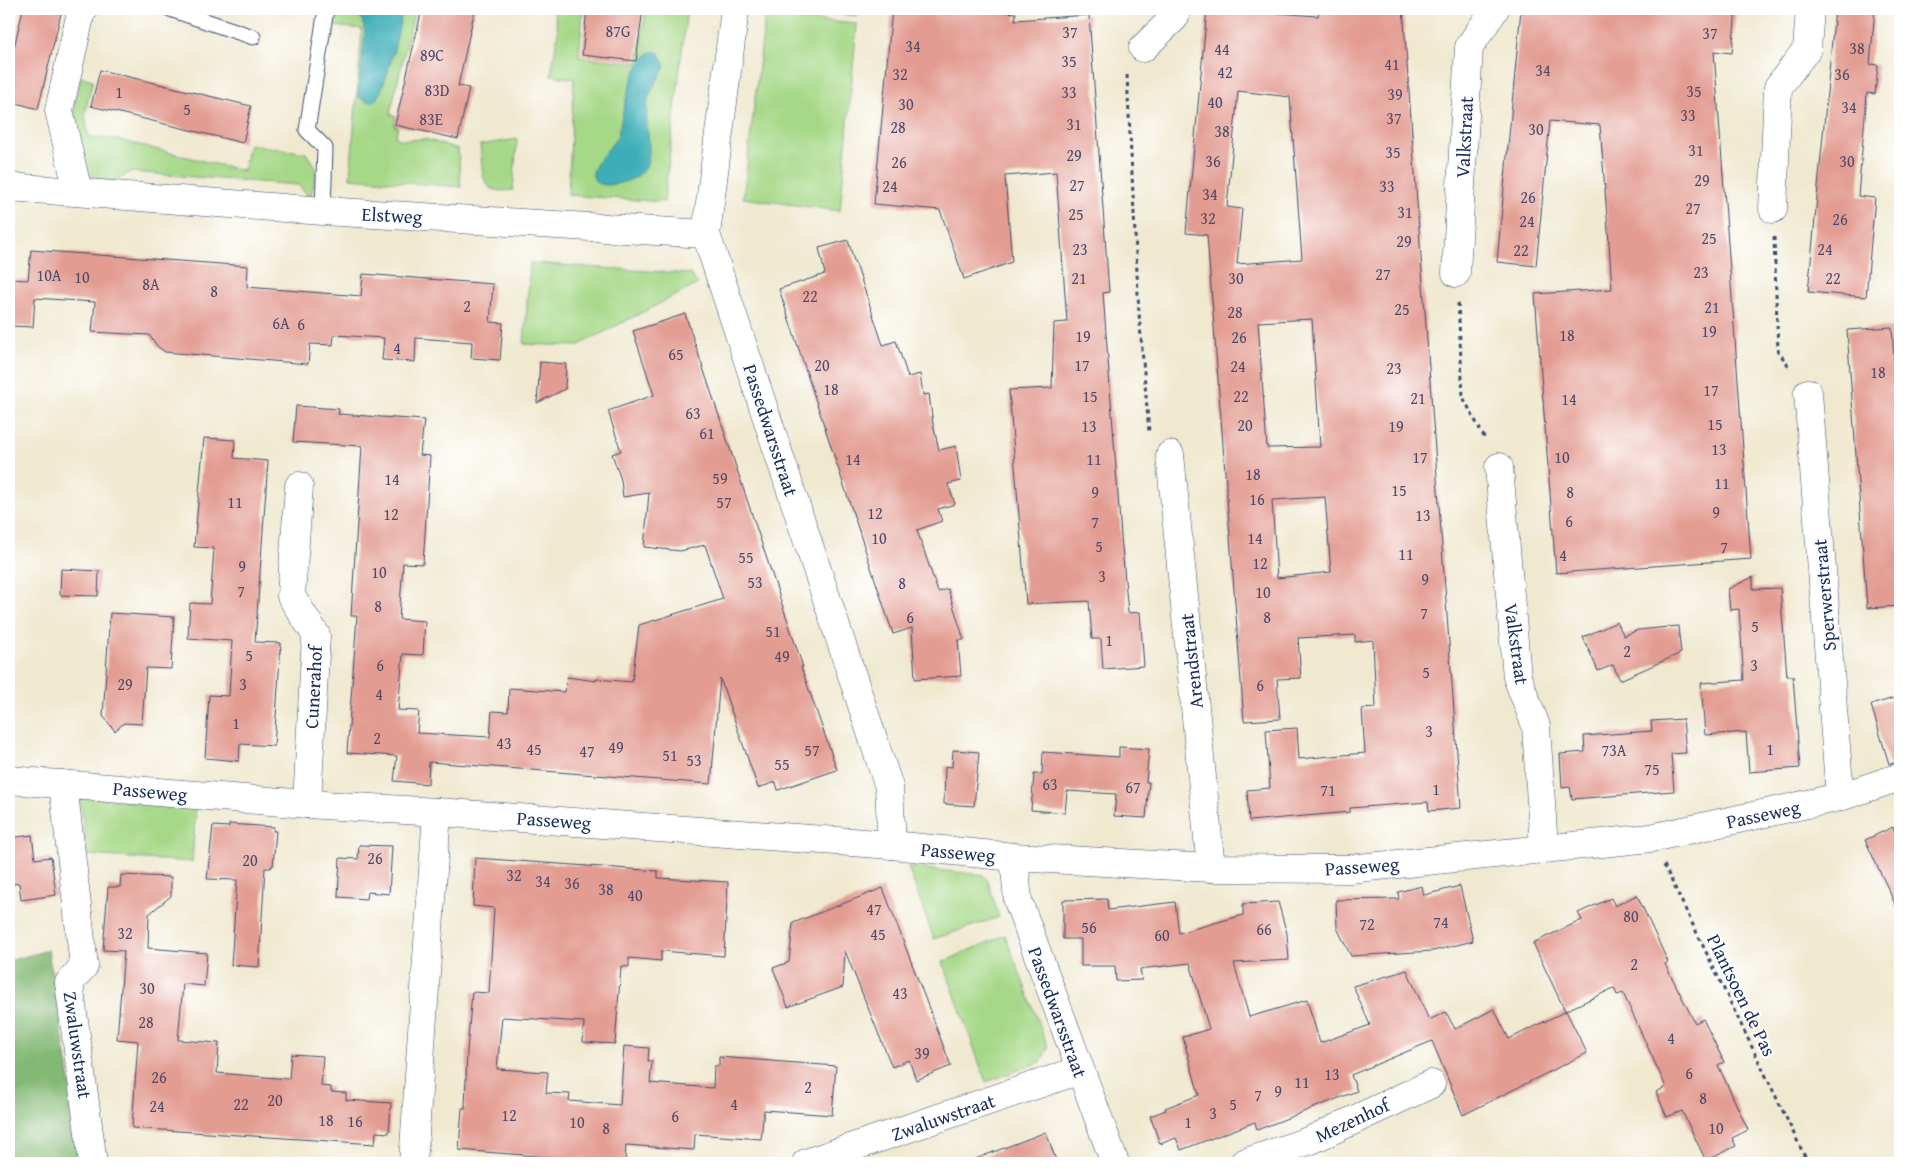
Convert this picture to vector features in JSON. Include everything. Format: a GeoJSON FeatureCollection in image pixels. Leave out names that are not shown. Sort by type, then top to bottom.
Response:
{"type":"FeatureCollection","features":[{"type":"Feature","properties":{"kind":"street"},"geometry":{"type":"LineString","coordinates":[[78,192],[59,110],[81,12],[84,9]]}},
{"type":"Feature","properties":{"kind":"street","name":"Passedwarsstraat"},"geometry":{"type":"LineString","coordinates":[[735,9],[706,234],[889,786],[892,845]]}},
{"type":"Feature","properties":{"kind":"street"},"geometry":{"type":"LineString","coordinates":[[1143,48],[1175,17],[1176,9]]}},
{"type":"Feature","properties":{"kind":"street","name":"Valkstraat"},"geometry":{"type":"LineString","coordinates":[[1456,273],[1469,47],[1495,9]]}},
{"type":"Feature","properties":{"kind":"street"},"geometry":{"type":"LineString","coordinates":[[1773,209],[1778,88],[1807,49],[1810,9]]}},
{"type":"Feature","properties":{"kind":"street","name":"Elstweg"},"geometry":{"type":"LineString","coordinates":[[9,187],[323,211],[706,234]]}},
{"type":"Feature","properties":{"kind":"street","name":"Sperwerstraat"},"geometry":{"type":"LineString","coordinates":[[1808,393],[1840,797]]}},
{"type":"Feature","properties":{"kind":"street","name":"Arendstraat"},"geometry":{"type":"LineString","coordinates":[[1170,455],[1211,868]]}},
{"type":"Feature","properties":{"kind":"street","name":"Valkstraat"},"geometry":{"type":"LineString","coordinates":[[1499,467],[1517,677],[1536,726],[1544,848]]}},
{"type":"Feature","properties":{"kind":"street","name":"Cunerahof"},"geometry":{"type":"LineString","coordinates":[[299,486],[292,596],[316,635],[307,804]]}},
{"type":"Feature","properties":{"kind":"street","name":"Passeweg"},"geometry":{"type":"LineString","coordinates":[[9,780],[307,804],[892,845],[1014,857],[1211,868],[1349,869],[1651,838],[1840,797],[1900,777]]}},
{"type":"Feature","properties":{"kind":"street","name":"Zwaluwstraat"},"geometry":{"type":"LineString","coordinates":[[63,784],[84,966],[69,983],[93,1163]]}},
{"type":"Feature","properties":{"kind":"street"},"geometry":{"type":"LineString","coordinates":[[413,1163],[437,812]]}},
{"type":"Feature","properties":{"kind":"street","name":"Passedwarsstraat"},"geometry":{"type":"LineString","coordinates":[[1014,857],[1018,901],[1115,1163]]}},
{"type":"Feature","properties":{"kind":"street","name":"Zwaluwstraat"},"geometry":{"type":"LineString","coordinates":[[806,1163],[1080,1070]]}},
{"type":"Feature","properties":{"kind":"street","name":"Mezenhof"},"geometry":{"type":"LineString","coordinates":[[1244,1163],[1311,1140],[1430,1084]]}},
{"type":"Feature","properties":{"kind":"lane"},"geometry":{"type":"LineString","coordinates":[[170,9],[253,37]]}},
{"type":"Feature","properties":{"kind":"lane"},"geometry":{"type":"LineString","coordinates":[[323,211],[324,148],[307,130],[326,9]]}},
{"type":"Feature","properties":{"kind":"path"},"geometry":{"type":"LineString","coordinates":[[1143,48],[1126,65],[1139,313],[1148,432],[1170,455]]}},
{"type":"Feature","properties":{"kind":"path"},"geometry":{"type":"LineString","coordinates":[[1773,209],[1778,351],[1808,393]]}},
{"type":"Feature","properties":{"kind":"path"},"geometry":{"type":"LineString","coordinates":[[1456,273],[1463,397],[1499,467]]}},
{"type":"Feature","properties":{"kind":"path","name":"Plantsoen de Pas"},"geometry":{"type":"LineString","coordinates":[[1651,838],[1808,1163]]}},
{"type":"Feature","properties":{"kind":"green space"},"geometry":{"type":"Polygon","coordinates":[[[337,9],[415,9],[390,114],[396,116],[394,126],[398,127],[395,137],[403,140],[425,139],[458,149],[461,187],[350,178],[362,29],[333,26],[337,9]]]}},
{"type":"Feature","properties":{"kind":"green space"},"geometry":{"type":"Polygon","coordinates":[[[549,9],[583,9],[579,57],[638,63],[646,9],[687,9],[664,202],[568,195],[574,79],[551,75],[558,32],[555,14],[549,9]]]}},
{"type":"Feature","properties":{"kind":"green space"},"geometry":{"type":"Polygon","coordinates":[[[778,9],[859,9],[858,16],[778,9]]]}},
{"type":"Feature","properties":{"kind":"green space"},"geometry":{"type":"Polygon","coordinates":[[[765,16],[857,24],[840,211],[743,198],[765,16]]]}},
{"type":"Feature","properties":{"kind":"green space"},"geometry":{"type":"Polygon","coordinates":[[[81,77],[93,80],[85,113],[88,136],[119,140],[243,171],[249,144],[306,153],[314,166],[316,174],[311,196],[307,195],[298,185],[130,172],[116,181],[95,178],[86,170],[73,115],[81,77]]]}},
{"type":"Feature","properties":{"kind":"green space"},"geometry":{"type":"Polygon","coordinates":[[[517,139],[513,190],[500,191],[490,188],[483,177],[480,145],[517,139]]]}},
{"type":"Feature","properties":{"kind":"green space"},"geometry":{"type":"Polygon","coordinates":[[[530,263],[690,274],[698,284],[577,346],[524,344],[530,263]]]}},
{"type":"Feature","properties":{"kind":"green space"},"geometry":{"type":"Polygon","coordinates":[[[80,797],[196,807],[192,862],[87,855],[80,797]]]}},
{"type":"Feature","properties":{"kind":"green space"},"geometry":{"type":"Polygon","coordinates":[[[908,867],[983,875],[988,881],[999,917],[934,939],[908,867]]]}},
{"type":"Feature","properties":{"kind":"green space"},"geometry":{"type":"Polygon","coordinates":[[[1005,935],[1048,1047],[1041,1062],[986,1082],[943,962],[1005,935]]]}},
{"type":"Feature","properties":{"kind":"green space"},"geometry":{"type":"Polygon","coordinates":[[[48,950],[84,1163],[9,1163],[9,961],[48,950]]]}},
{"type":"Feature","properties":{"kind":"water"},"geometry":{"type":"Polygon","coordinates":[[[351,9],[402,9],[387,74],[378,96],[373,102],[358,97],[365,32],[362,19],[351,9]]]}},
{"type":"Feature","properties":{"kind":"water"},"geometry":{"type":"Polygon","coordinates":[[[656,51],[659,53],[665,66],[648,100],[649,153],[647,165],[640,174],[628,181],[603,185],[595,180],[593,171],[616,139],[635,73],[648,54],[656,51]]]}},
{"type":"Feature","properties":{"kind":"building"},"geometry":{"type":"Polygon","coordinates":[[[23,9],[62,9],[38,109],[9,101],[9,69],[23,9]]]}},
{"type":"Feature","properties":{"kind":"building"},"geometry":{"type":"Polygon","coordinates":[[[422,9],[475,9],[458,86],[469,88],[458,139],[395,125],[422,9]]]}},
{"type":"Feature","properties":{"kind":"building"},"geometry":{"type":"Polygon","coordinates":[[[587,9],[643,9],[636,61],[582,55],[587,9]]]}},
{"type":"Feature","properties":{"kind":"building"},"geometry":{"type":"Polygon","coordinates":[[[892,9],[997,9],[997,11],[1016,13],[1015,20],[1089,15],[1109,292],[1103,293],[1121,536],[1128,613],[1140,612],[1144,666],[1103,669],[1101,639],[1092,639],[1089,601],[1026,604],[1009,390],[1052,388],[1054,323],[1067,322],[1056,172],[1005,176],[1012,262],[964,279],[940,210],[874,204],[892,9]]]}},
{"type":"Feature","properties":{"kind":"building"},"geometry":{"type":"Polygon","coordinates":[[[1207,9],[1246,9],[1246,11],[1318,16],[1319,9],[1403,9],[1461,808],[1429,811],[1428,802],[1350,808],[1350,812],[1249,821],[1247,790],[1270,788],[1266,730],[1297,728],[1299,759],[1365,753],[1362,709],[1376,708],[1373,640],[1355,642],[1355,635],[1298,638],[1301,678],[1277,679],[1280,719],[1244,721],[1207,235],[1186,233],[1207,9]],[[1238,91],[1227,207],[1242,209],[1237,264],[1302,259],[1290,97],[1238,91]],[[1312,319],[1258,322],[1267,448],[1320,447],[1312,319]],[[1325,497],[1272,500],[1277,578],[1331,572],[1325,497]]]}},
{"type":"Feature","properties":{"kind":"building"},"geometry":{"type":"Polygon","coordinates":[[[1521,9],[1736,9],[1732,53],[1714,51],[1751,559],[1556,573],[1535,294],[1612,289],[1600,125],[1550,121],[1536,266],[1497,262],[1521,9]]]}},
{"type":"Feature","properties":{"kind":"building"},"geometry":{"type":"Polygon","coordinates":[[[1835,9],[1875,9],[1870,64],[1878,65],[1875,94],[1867,93],[1858,196],[1875,198],[1866,297],[1808,292],[1835,9]]]}},
{"type":"Feature","properties":{"kind":"building"},"geometry":{"type":"Polygon","coordinates":[[[100,70],[251,106],[243,143],[91,106],[100,70]]]}},
{"type":"Feature","properties":{"kind":"building"},"geometry":{"type":"Polygon","coordinates":[[[848,240],[883,345],[896,341],[908,377],[920,374],[923,395],[929,394],[939,450],[956,446],[961,481],[948,484],[955,504],[938,509],[942,521],[917,530],[938,592],[948,589],[964,640],[958,640],[961,676],[915,679],[912,628],[893,634],[779,289],[825,274],[819,248],[848,240]]]}},
{"type":"Feature","properties":{"kind":"building"},"geometry":{"type":"Polygon","coordinates":[[[31,250],[248,266],[247,287],[361,296],[363,274],[493,284],[490,322],[503,323],[500,360],[471,358],[472,342],[416,338],[415,362],[382,360],[384,338],[334,335],[333,345],[310,344],[308,364],[165,352],[158,347],[149,335],[92,332],[95,302],[35,298],[33,327],[9,326],[9,279],[28,280],[31,250]]]}},
{"type":"Feature","properties":{"kind":"building"},"geometry":{"type":"Polygon","coordinates":[[[685,314],[803,667],[801,667],[837,770],[778,790],[776,782],[758,788],[720,678],[711,784],[429,762],[428,784],[394,781],[397,756],[347,753],[357,616],[351,616],[362,446],[293,442],[296,406],[339,409],[338,414],[424,420],[420,455],[430,456],[423,564],[403,563],[399,619],[425,621],[423,655],[403,654],[398,710],[419,711],[417,733],[490,737],[492,711],[508,712],[509,688],[565,692],[567,677],[596,681],[596,679],[632,682],[639,625],[723,599],[705,545],[680,551],[644,547],[649,493],[623,497],[621,480],[612,454],[621,451],[608,411],[654,395],[633,331],[685,314]]]}},
{"type":"Feature","properties":{"kind":"building"},"geometry":{"type":"Polygon","coordinates":[[[1892,327],[1900,451],[1900,606],[1867,608],[1847,330],[1892,327]]]}},
{"type":"Feature","properties":{"kind":"building"},"geometry":{"type":"Polygon","coordinates":[[[540,362],[566,364],[565,389],[537,403],[540,362]]]}},
{"type":"Feature","properties":{"kind":"building"},"geometry":{"type":"Polygon","coordinates":[[[204,438],[235,440],[234,458],[268,461],[255,642],[281,643],[274,746],[240,744],[239,761],[205,758],[209,695],[229,696],[232,641],[188,638],[190,603],[210,604],[214,548],[194,547],[204,438]]]}},
{"type":"Feature","properties":{"kind":"building"},"geometry":{"type":"Polygon","coordinates":[[[61,569],[99,571],[98,596],[60,595],[61,569]]]}},
{"type":"Feature","properties":{"kind":"building"},"geometry":{"type":"Polygon","coordinates":[[[1753,577],[1753,589],[1780,588],[1787,676],[1793,676],[1800,768],[1749,772],[1746,732],[1705,735],[1701,683],[1744,680],[1739,609],[1730,610],[1728,589],[1753,577]]]}},
{"type":"Feature","properties":{"kind":"building"},"geometry":{"type":"Polygon","coordinates":[[[110,613],[174,617],[171,669],[146,668],[142,724],[124,723],[115,731],[103,716],[110,613]]]}},
{"type":"Feature","properties":{"kind":"building"},"geometry":{"type":"Polygon","coordinates":[[[1617,622],[1624,636],[1638,630],[1678,626],[1681,653],[1620,680],[1613,665],[1598,671],[1583,637],[1617,622]]]}},
{"type":"Feature","properties":{"kind":"building"},"geometry":{"type":"Polygon","coordinates":[[[1900,696],[1900,762],[1889,764],[1871,705],[1900,696]]]}},
{"type":"Feature","properties":{"kind":"building"},"geometry":{"type":"Polygon","coordinates":[[[1683,719],[1686,753],[1671,754],[1674,791],[1572,799],[1570,787],[1562,788],[1560,754],[1585,752],[1584,736],[1652,731],[1651,721],[1683,719]]]}},
{"type":"Feature","properties":{"kind":"building"},"geometry":{"type":"Polygon","coordinates":[[[1119,747],[1149,749],[1146,782],[1149,782],[1146,818],[1114,816],[1116,794],[1067,791],[1065,813],[1031,810],[1034,774],[1042,774],[1043,752],[1119,757],[1119,747]]]}},
{"type":"Feature","properties":{"kind":"building"},"geometry":{"type":"Polygon","coordinates":[[[953,750],[979,752],[974,806],[944,804],[945,766],[952,767],[953,750]]]}},
{"type":"Feature","properties":{"kind":"building"},"geometry":{"type":"Polygon","coordinates":[[[229,824],[274,827],[273,831],[276,831],[273,866],[265,868],[259,967],[231,965],[237,880],[207,879],[213,826],[229,827],[229,824]]]}},
{"type":"Feature","properties":{"kind":"building"},"geometry":{"type":"Polygon","coordinates":[[[1893,827],[1894,830],[1900,827],[1900,914],[1865,840],[1893,827]]]}},
{"type":"Feature","properties":{"kind":"building"},"geometry":{"type":"Polygon","coordinates":[[[32,835],[35,859],[51,857],[56,895],[21,900],[19,883],[9,885],[9,838],[32,835]]]}},
{"type":"Feature","properties":{"kind":"building"},"geometry":{"type":"Polygon","coordinates":[[[359,845],[392,846],[389,894],[367,892],[366,899],[338,897],[340,858],[358,859],[359,845]]]}},
{"type":"Feature","properties":{"kind":"building"},"geometry":{"type":"Polygon","coordinates":[[[475,858],[658,871],[658,878],[728,882],[724,956],[661,951],[661,961],[629,958],[629,967],[621,966],[615,1044],[583,1042],[584,1022],[502,1017],[497,1069],[548,1072],[546,1093],[570,1094],[569,1101],[620,1105],[624,1046],[649,1048],[648,1061],[652,1061],[650,1083],[713,1088],[714,1066],[719,1066],[719,1057],[836,1066],[832,1115],[764,1110],[761,1139],[695,1134],[694,1150],[626,1145],[625,1163],[459,1150],[462,1108],[465,1108],[472,992],[489,993],[494,908],[473,906],[475,858]]]}},
{"type":"Feature","properties":{"kind":"building"},"geometry":{"type":"Polygon","coordinates":[[[121,875],[171,877],[171,896],[149,914],[148,948],[207,953],[204,986],[183,984],[178,1040],[219,1043],[217,1073],[289,1079],[291,1054],[323,1056],[321,1086],[331,1087],[331,1092],[346,1093],[346,1100],[391,1103],[389,1133],[376,1132],[375,1144],[132,1128],[138,1041],[117,1039],[124,951],[103,950],[108,887],[120,887],[121,875]]]}},
{"type":"Feature","properties":{"kind":"building"},"geometry":{"type":"Polygon","coordinates":[[[1422,886],[1424,895],[1460,886],[1473,941],[1433,951],[1351,956],[1337,928],[1336,900],[1399,899],[1398,892],[1422,886]]]}},
{"type":"Feature","properties":{"kind":"building"},"geometry":{"type":"Polygon","coordinates":[[[883,888],[951,1066],[916,1080],[909,1060],[892,1067],[845,951],[843,987],[788,1007],[773,968],[789,962],[793,923],[883,888]]]}},
{"type":"Feature","properties":{"kind":"building"},"geometry":{"type":"Polygon","coordinates":[[[1637,895],[1668,962],[1665,964],[1695,1023],[1703,1019],[1724,1062],[1718,1065],[1748,1130],[1732,1138],[1736,1146],[1706,1161],[1682,1111],[1667,1117],[1656,1092],[1666,1087],[1623,993],[1617,995],[1614,988],[1565,1011],[1533,943],[1582,920],[1578,913],[1611,898],[1615,906],[1637,895]]]}},
{"type":"Feature","properties":{"kind":"building"},"geometry":{"type":"Polygon","coordinates":[[[1107,899],[1108,910],[1175,902],[1179,933],[1243,915],[1243,904],[1278,902],[1287,934],[1289,960],[1234,963],[1249,1017],[1307,1000],[1320,1043],[1370,1025],[1353,986],[1407,970],[1429,1020],[1446,1012],[1455,1029],[1494,1009],[1509,1039],[1566,1011],[1587,1053],[1463,1115],[1432,1041],[1351,1075],[1357,1091],[1257,1130],[1255,1122],[1181,1150],[1176,1138],[1160,1144],[1150,1116],[1199,1095],[1183,1037],[1209,1029],[1190,963],[1140,969],[1142,980],[1116,981],[1115,966],[1081,966],[1081,939],[1063,939],[1063,900],[1107,899]]]}},
{"type":"Feature","properties":{"kind":"building"},"geometry":{"type":"Polygon","coordinates":[[[1046,1132],[1057,1163],[970,1163],[970,1161],[1046,1132]]]}}]}
